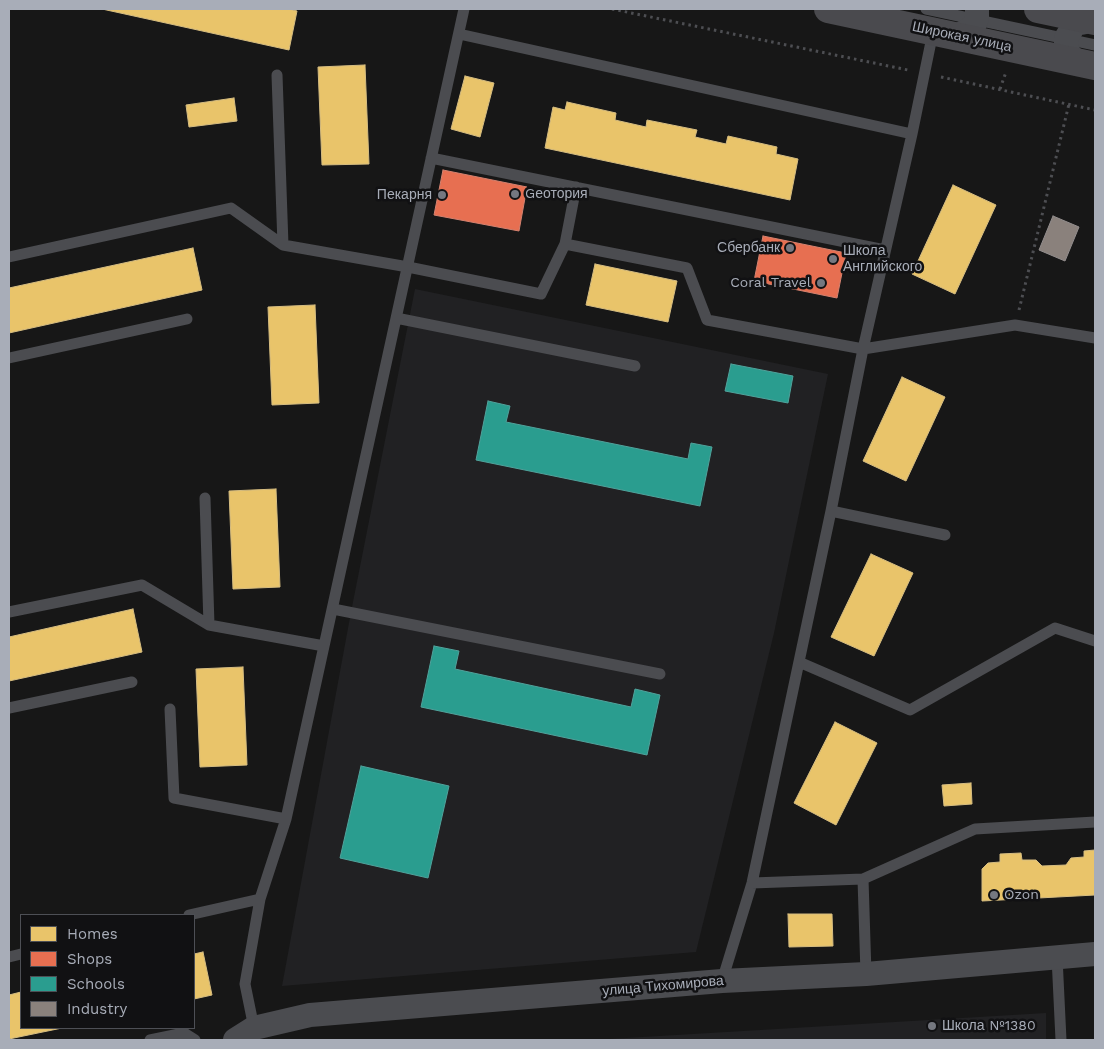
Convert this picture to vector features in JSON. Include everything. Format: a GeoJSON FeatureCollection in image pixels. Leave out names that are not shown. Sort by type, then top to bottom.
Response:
{"type":"FeatureCollection","features":[{"type":"Feature","properties":{"kind":"main road","name":"Широкая улица"},"geometry":{"type":"LineString","coordinates":[[828,9],[937,25],[1093,37]]}},
{"type":"Feature","properties":{"kind":"main road"},"geometry":{"type":"LineString","coordinates":[[1038,9],[1093,37]]}},
{"type":"Feature","properties":{"kind":"street"},"geometry":{"type":"LineString","coordinates":[[937,25],[960,35],[967,32],[977,14]]}},
{"type":"Feature","properties":{"kind":"street"},"geometry":{"type":"LineString","coordinates":[[1075,24],[1093,37],[1075,60],[1069,54],[1066,39],[1069,30],[1075,24]]}},
{"type":"Feature","properties":{"kind":"street","name":"улица Тихомирова"},"geometry":{"type":"LineString","coordinates":[[245,1034],[310,1015],[722,981],[866,974],[1095,954]]}},
{"type":"Feature","properties":{"kind":"lane"},"geometry":{"type":"LineString","coordinates":[[245,1034],[245,984],[260,899],[286,819],[464,9]]}},
{"type":"Feature","properties":{"kind":"lane","name":"Широкая улица"},"geometry":{"type":"LineString","coordinates":[[937,25],[977,14],[1066,39]]}},
{"type":"Feature","properties":{"kind":"lane"},"geometry":{"type":"LineString","coordinates":[[722,981],[752,883],[831,511],[862,349],[924,74],[937,25]]}},
{"type":"Feature","properties":{"kind":"lane"},"geometry":{"type":"LineString","coordinates":[[459,34],[912,134]]}},
{"type":"Feature","properties":{"kind":"lane"},"geometry":{"type":"LineString","coordinates":[[277,75],[283,246]]}},
{"type":"Feature","properties":{"kind":"lane"},"geometry":{"type":"LineString","coordinates":[[431,158],[885,250]]}},
{"type":"Feature","properties":{"kind":"lane"},"geometry":{"type":"LineString","coordinates":[[9,257],[231,208],[283,246],[408,267],[541,294],[565,244],[576,187]]}},
{"type":"Feature","properties":{"kind":"lane"},"geometry":{"type":"LineString","coordinates":[[565,244],[687,268],[708,320],[862,349],[1015,326],[1095,338]]}},
{"type":"Feature","properties":{"kind":"lane"},"geometry":{"type":"LineString","coordinates":[[396,318],[635,366]]}},
{"type":"Feature","properties":{"kind":"lane"},"geometry":{"type":"LineString","coordinates":[[9,358],[187,319]]}},
{"type":"Feature","properties":{"kind":"lane"},"geometry":{"type":"LineString","coordinates":[[205,498],[209,625]]}},
{"type":"Feature","properties":{"kind":"lane"},"geometry":{"type":"LineString","coordinates":[[831,511],[945,535]]}},
{"type":"Feature","properties":{"kind":"lane"},"geometry":{"type":"LineString","coordinates":[[9,612],[142,585],[209,625],[324,646]]}},
{"type":"Feature","properties":{"kind":"lane"},"geometry":{"type":"LineString","coordinates":[[333,609],[660,674]]}},
{"type":"Feature","properties":{"kind":"lane"},"geometry":{"type":"LineString","coordinates":[[799,662],[910,710],[1055,628],[1095,641]]}},
{"type":"Feature","properties":{"kind":"lane"},"geometry":{"type":"LineString","coordinates":[[9,708],[132,682]]}},
{"type":"Feature","properties":{"kind":"lane"},"geometry":{"type":"LineString","coordinates":[[170,709],[174,798],[286,819]]}},
{"type":"Feature","properties":{"kind":"lane"},"geometry":{"type":"LineString","coordinates":[[752,883],[863,880],[975,829],[1095,822]]}},
{"type":"Feature","properties":{"kind":"lane"},"geometry":{"type":"LineString","coordinates":[[863,880],[866,974]]}},
{"type":"Feature","properties":{"kind":"lane"},"geometry":{"type":"LineString","coordinates":[[192,914],[260,899]]}},
{"type":"Feature","properties":{"kind":"lane"},"geometry":{"type":"LineString","coordinates":[[1057,957],[1061,1040]]}},
{"type":"Feature","properties":{"kind":"lane"},"geometry":{"type":"LineString","coordinates":[[150,1040],[184,1033],[195,1040]]}},
{"type":"Feature","properties":{"kind":"path"},"geometry":{"type":"LineString","coordinates":[[612,9],[1095,110]]}},
{"type":"Feature","properties":{"kind":"path"},"geometry":{"type":"LineString","coordinates":[[1000,89],[1008,67]]}},
{"type":"Feature","properties":{"kind":"path"},"geometry":{"type":"LineString","coordinates":[[1015,326],[1069,104]]}},
{"type":"Feature","properties":{"kind":"shaded area"},"geometry":{"type":"Polygon","coordinates":[[[415,289],[828,374],[774,633],[696,952],[282,986],[351,612],[415,289]]]}},
{"type":"Feature","properties":{"kind":"shaded area","name":"Школа №1380"},"geometry":{"type":"Polygon","coordinates":[[[1046,1013],[1046,1040],[592,1040],[1046,1013]]]}},
{"type":"Feature","properties":{"kind":"building: Homes"},"geometry":{"type":"Polygon","coordinates":[[[102,9],[289,9],[297,11],[289,50],[102,9]]]}},
{"type":"Feature","properties":{"kind":"building: Homes"},"geometry":{"type":"Polygon","coordinates":[[[365,65],[369,164],[322,165],[318,67],[365,65]]]}},
{"type":"Feature","properties":{"kind":"building: Homes"},"geometry":{"type":"Polygon","coordinates":[[[465,76],[494,83],[480,137],[451,129],[465,76]]]}},
{"type":"Feature","properties":{"kind":"building: Homes"},"geometry":{"type":"Polygon","coordinates":[[[234,98],[237,121],[189,127],[186,105],[234,98]]]}},
{"type":"Feature","properties":{"kind":"building: Homes"},"geometry":{"type":"Polygon","coordinates":[[[567,102],[616,113],[615,120],[646,127],[647,120],[697,130],[695,137],[726,144],[728,136],[777,147],[776,154],[798,159],[790,200],[545,148],[553,107],[565,110],[567,102]]]}},
{"type":"Feature","properties":{"kind":"building: Homes"},"geometry":{"type":"Polygon","coordinates":[[[953,185],[996,205],[955,294],[912,274],[953,185]]]}},
{"type":"Feature","properties":{"kind":"building: Homes"},"geometry":{"type":"Polygon","coordinates":[[[193,248],[202,290],[9,333],[9,288],[193,248]]]}},
{"type":"Feature","properties":{"kind":"building: Homes"},"geometry":{"type":"Polygon","coordinates":[[[595,264],[677,281],[668,322],[586,305],[595,264]]]}},
{"type":"Feature","properties":{"kind":"building: Homes"},"geometry":{"type":"Polygon","coordinates":[[[315,305],[319,403],[272,405],[268,307],[315,305]]]}},
{"type":"Feature","properties":{"kind":"building: Homes"},"geometry":{"type":"Polygon","coordinates":[[[902,377],[945,397],[906,481],[863,461],[902,377]]]}},
{"type":"Feature","properties":{"kind":"building: Homes"},"geometry":{"type":"Polygon","coordinates":[[[276,489],[280,587],[233,589],[229,491],[276,489]]]}},
{"type":"Feature","properties":{"kind":"building: Homes"},"geometry":{"type":"Polygon","coordinates":[[[871,554],[913,573],[874,656],[831,637],[871,554]]]}},
{"type":"Feature","properties":{"kind":"building: Homes"},"geometry":{"type":"Polygon","coordinates":[[[133,609],[142,652],[9,681],[9,637],[133,609]]]}},
{"type":"Feature","properties":{"kind":"building: Homes"},"geometry":{"type":"Polygon","coordinates":[[[243,667],[247,765],[200,767],[196,669],[243,667]]]}},
{"type":"Feature","properties":{"kind":"building: Homes"},"geometry":{"type":"Polygon","coordinates":[[[835,722],[877,743],[836,825],[794,803],[835,722]]]}},
{"type":"Feature","properties":{"kind":"building: Homes"},"geometry":{"type":"Polygon","coordinates":[[[971,783],[972,804],[944,806],[942,785],[971,783]]]}},
{"type":"Feature","properties":{"kind":"building: Homes"},"geometry":{"type":"Polygon","coordinates":[[[1095,850],[1095,895],[982,901],[982,869],[988,863],[1000,862],[1000,854],[1021,853],[1022,860],[1036,860],[1042,866],[1066,865],[1071,858],[1084,857],[1084,851],[1095,850]]]}},
{"type":"Feature","properties":{"kind":"building: Homes"},"geometry":{"type":"Polygon","coordinates":[[[788,914],[832,914],[833,946],[789,947],[788,914]]]}},
{"type":"Feature","properties":{"kind":"building: Homes"},"geometry":{"type":"Polygon","coordinates":[[[203,952],[212,995],[195,999],[195,954],[203,952]]]}},
{"type":"Feature","properties":{"kind":"building: Homes"},"geometry":{"type":"Polygon","coordinates":[[[20,992],[20,1029],[57,1029],[9,1039],[9,995],[20,992]]]}},
{"type":"Feature","properties":{"kind":"building: Shops"},"geometry":{"type":"Polygon","coordinates":[[[443,170],[527,187],[519,231],[434,215],[443,170]]]}},
{"type":"Feature","properties":{"kind":"building: Shops"},"geometry":{"type":"Polygon","coordinates":[[[763,236],[846,253],[837,298],[754,281],[763,236]]]}},
{"type":"Feature","properties":{"kind":"building: Schools"},"geometry":{"type":"Polygon","coordinates":[[[731,364],[793,376],[788,403],[725,391],[731,364]]]}},
{"type":"Feature","properties":{"kind":"building: Schools"},"geometry":{"type":"Polygon","coordinates":[[[488,401],[510,406],[506,422],[688,459],[691,443],[712,447],[700,506],[476,460],[488,401]]]}},
{"type":"Feature","properties":{"kind":"building: Schools"},"geometry":{"type":"Polygon","coordinates":[[[434,646],[459,651],[455,669],[631,707],[635,689],[660,695],[647,755],[421,707],[434,646]]]}},
{"type":"Feature","properties":{"kind":"building: Schools"},"geometry":{"type":"Polygon","coordinates":[[[361,766],[449,786],[428,878],[340,858],[361,766]]]}},
{"type":"Feature","properties":{"kind":"building: Industry"},"geometry":{"type":"Polygon","coordinates":[[[1053,216],[1079,227],[1065,261],[1039,250],[1053,216]]]}},
{"type":"Feature","properties":{"kind":"place","name":"Gеотория"},"geometry":{"type":"Point","coordinates":[515,194]}},
{"type":"Feature","properties":{"kind":"place","name":"Пекарня"},"geometry":{"type":"Point","coordinates":[442,195]}},
{"type":"Feature","properties":{"kind":"place","name":"Сбербанк"},"geometry":{"type":"Point","coordinates":[790,248]}},
{"type":"Feature","properties":{"kind":"place","name":"Школа Английского"},"geometry":{"type":"Point","coordinates":[833,259]}},
{"type":"Feature","properties":{"kind":"place","name":"Coral Travel"},"geometry":{"type":"Point","coordinates":[821,283]}},
{"type":"Feature","properties":{"kind":"place","name":"Ozon"},"geometry":{"type":"Point","coordinates":[994,895]}},
{"type":"Feature","properties":{"kind":"place","name":"Школа №1380"},"geometry":{"type":"Point","coordinates":[932,1026]}}]}
